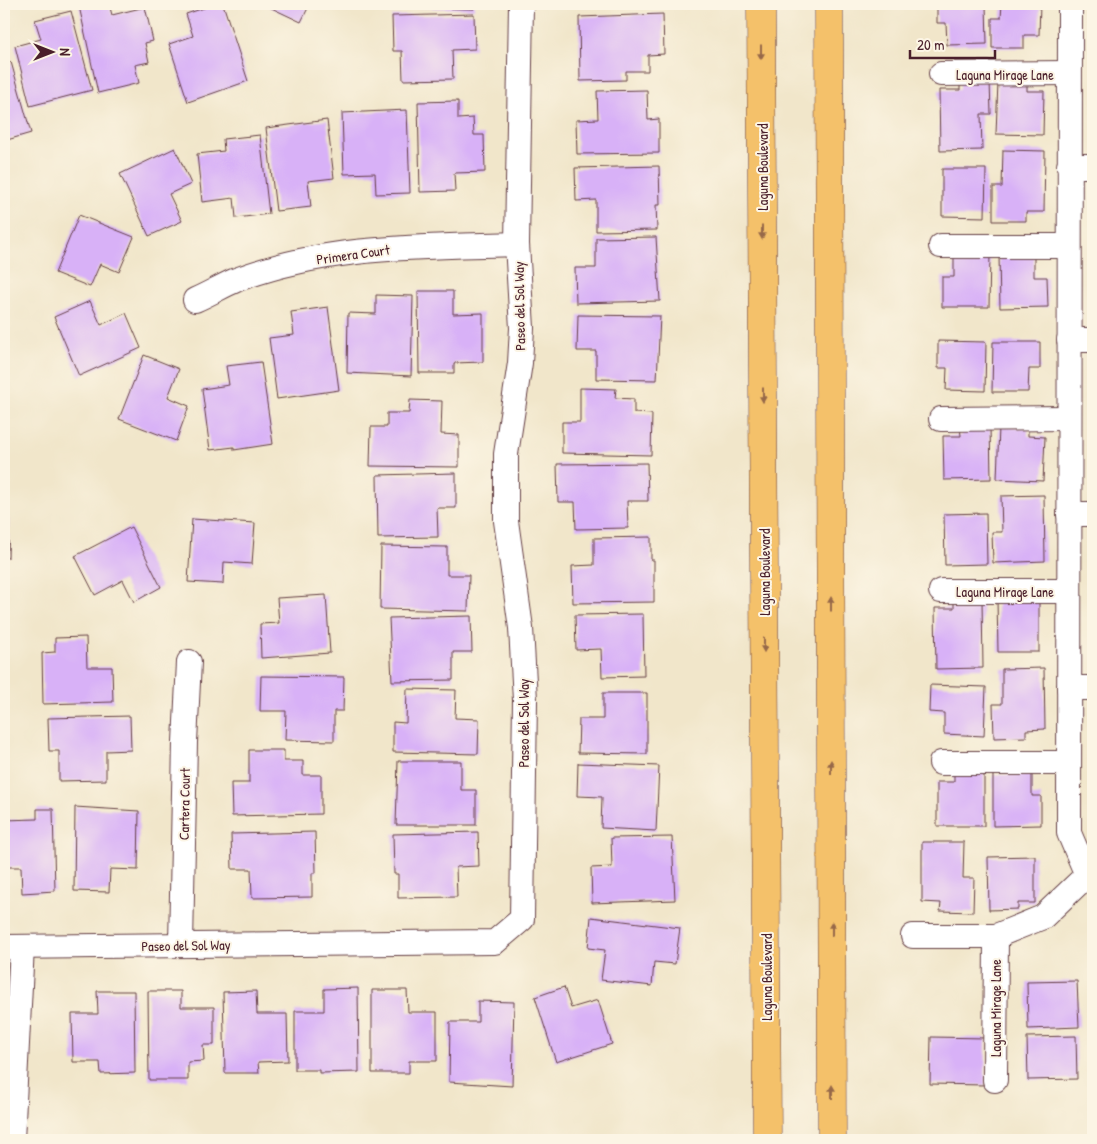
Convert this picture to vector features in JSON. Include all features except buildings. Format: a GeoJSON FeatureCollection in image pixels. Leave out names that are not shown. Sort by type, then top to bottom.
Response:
{"type":"FeatureCollection","features":[{"type":"Feature","properties":{"kind":"main road","name":"Laguna Boulevard"},"geometry":{"type":"LineString","coordinates":[[761,4],[767,1140]]}},
{"type":"Feature","properties":{"kind":"main road"},"geometry":{"type":"LineString","coordinates":[[829,4],[832,1140]]}},
{"type":"Feature","properties":{"kind":"street","name":"Paseo del Sol Way"},"geometry":{"type":"LineString","coordinates":[[13,947],[495,942],[522,919],[525,700],[521,628],[506,521],[506,454],[520,363],[522,328],[518,244],[521,4]]}},
{"type":"Feature","properties":{"kind":"street","name":"Laguna Mirage Lane"},"geometry":{"type":"LineString","coordinates":[[913,936],[996,936],[1043,917],[1090,877],[1069,833],[1070,4]]}},
{"type":"Feature","properties":{"kind":"street","name":"Laguna Mirage Lane"},"geometry":{"type":"LineString","coordinates":[[941,74],[1069,73]]}},
{"type":"Feature","properties":{"kind":"street"},"geometry":{"type":"LineString","coordinates":[[1069,166],[1093,166]]}},
{"type":"Feature","properties":{"kind":"street","name":"Primera Court"},"geometry":{"type":"LineString","coordinates":[[195,300],[235,281],[268,270],[359,251],[518,244]]}},
{"type":"Feature","properties":{"kind":"street"},"geometry":{"type":"LineString","coordinates":[[941,246],[1069,246]]}},
{"type":"Feature","properties":{"kind":"street"},"geometry":{"type":"LineString","coordinates":[[1069,340],[1093,340]]}},
{"type":"Feature","properties":{"kind":"street"},"geometry":{"type":"LineString","coordinates":[[941,419],[1069,418]]}},
{"type":"Feature","properties":{"kind":"street"},"geometry":{"type":"LineString","coordinates":[[1069,514],[1093,514]]}},
{"type":"Feature","properties":{"kind":"street","name":"Laguna Mirage Lane"},"geometry":{"type":"LineString","coordinates":[[941,591],[1069,591]]}},
{"type":"Feature","properties":{"kind":"street","name":"Cartera Court"},"geometry":{"type":"LineString","coordinates":[[181,945],[185,742],[190,662]]}},
{"type":"Feature","properties":{"kind":"street"},"geometry":{"type":"LineString","coordinates":[[1069,688],[1093,688]]}},
{"type":"Feature","properties":{"kind":"street"},"geometry":{"type":"LineString","coordinates":[[941,764],[1069,763]]}},
{"type":"Feature","properties":{"kind":"street","name":"Laguna Mirage Lane"},"geometry":{"type":"LineString","coordinates":[[995,1080],[996,936]]}},
{"type":"Feature","properties":{"kind":"street"},"geometry":{"type":"LineString","coordinates":[[12,1140],[13,947]]}}]}
